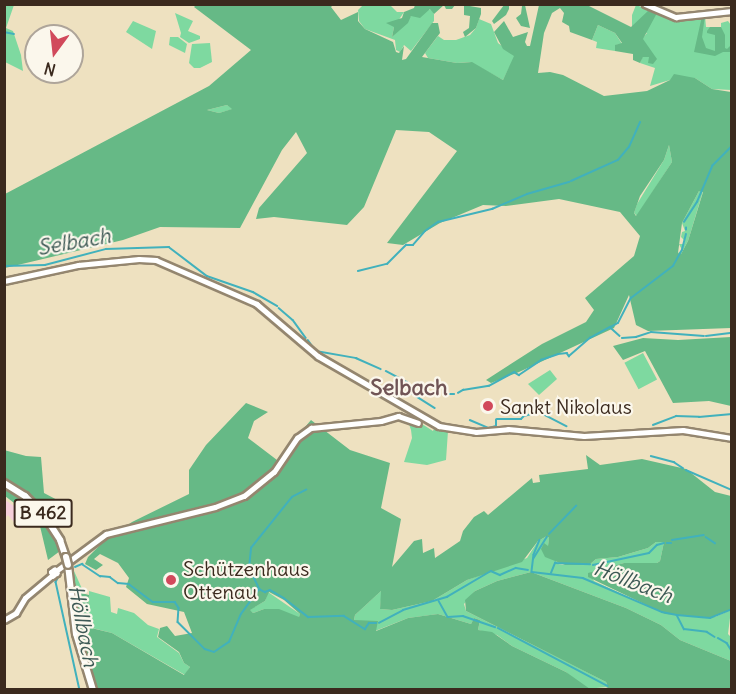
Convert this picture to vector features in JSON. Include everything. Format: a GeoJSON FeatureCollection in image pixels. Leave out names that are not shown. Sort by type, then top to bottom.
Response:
{"type":"FeatureCollection","features":[{"type":"Feature","properties":{"kind":"main road"},"geometry":{"type":"LineString","coordinates":[[645,4],[676,17],[732,11]]}},
{"type":"Feature","properties":{"kind":"main road"},"geometry":{"type":"LineString","coordinates":[[4,280],[78,265],[139,258],[156,260],[247,299],[270,313],[270,317],[318,356],[425,418],[449,429],[476,432],[508,429],[584,436],[683,430],[732,438]]}},
{"type":"Feature","properties":{"kind":"main road"},"geometry":{"type":"LineString","coordinates":[[4,620],[16,613],[25,598],[69,557],[97,538],[114,531],[215,507],[244,496],[274,472],[297,438],[310,428],[321,425],[381,421],[398,416],[418,423],[425,418]]}},
{"type":"Feature","properties":{"kind":"main road","name":"B 462"},"geometry":{"type":"LineString","coordinates":[[4,483],[25,496],[45,515],[69,557],[76,634],[93,690]]}},
{"type":"Feature","properties":{"kind":"shaded area"},"geometry":{"type":"Polygon","coordinates":[[[5,500],[32,518],[20,529],[8,515],[5,518],[5,500]]]}},
{"type":"Feature","properties":{"kind":"green space"},"geometry":{"type":"Polygon","coordinates":[[[389,4],[397,12],[404,12],[394,27],[392,37],[411,16],[431,9],[434,14],[434,21],[411,51],[404,45],[400,52],[396,50],[395,40],[365,29],[359,21],[358,10],[363,5],[389,4]]]}},
{"type":"Feature","properties":{"kind":"green space"},"geometry":{"type":"Polygon","coordinates":[[[455,4],[452,9],[446,9],[444,5],[434,14],[430,9],[420,18],[411,16],[408,23],[392,37],[394,27],[386,23],[402,18],[404,12],[414,8],[415,5],[455,4]]]}},
{"type":"Feature","properties":{"kind":"green space"},"geometry":{"type":"Polygon","coordinates":[[[4,5],[14,5],[6,28],[13,31],[21,55],[23,71],[5,62],[4,5]]]}},
{"type":"Feature","properties":{"kind":"green space"},"geometry":{"type":"Polygon","coordinates":[[[196,5],[333,5],[331,7],[341,20],[358,12],[358,21],[365,29],[393,42],[396,52],[399,53],[404,46],[402,60],[406,59],[432,23],[438,23],[440,33],[422,57],[457,63],[472,62],[503,80],[514,56],[503,49],[494,32],[504,21],[513,37],[528,32],[525,42],[527,46],[530,46],[539,5],[587,5],[631,27],[649,10],[657,13],[643,39],[657,59],[653,64],[648,63],[649,57],[643,57],[640,63],[633,60],[633,54],[615,51],[615,45],[622,43],[615,33],[598,25],[592,40],[570,32],[569,26],[562,22],[564,13],[560,8],[552,13],[544,33],[538,73],[550,72],[563,75],[604,96],[647,91],[670,80],[674,74],[695,78],[712,89],[731,92],[731,328],[648,331],[636,325],[629,295],[614,328],[519,372],[491,383],[486,380],[542,344],[586,322],[594,310],[585,298],[634,256],[640,236],[620,212],[559,199],[506,206],[483,205],[440,223],[403,245],[387,243],[457,151],[429,132],[396,130],[364,207],[347,225],[274,217],[256,219],[259,208],[307,153],[296,132],[282,150],[240,228],[160,227],[123,240],[5,268],[5,194],[209,86],[251,50],[194,7],[196,5]],[[227,105],[207,110],[219,113],[232,109],[227,105]],[[669,145],[664,160],[640,196],[634,213],[636,216],[672,162],[669,145]],[[699,191],[682,223],[678,253],[681,254],[688,241],[703,192],[699,191]]]}},
{"type":"Feature","properties":{"kind":"green space"},"geometry":{"type":"Polygon","coordinates":[[[464,5],[481,8],[476,28],[465,37],[463,32],[469,28],[470,16],[464,15],[464,5]]]}},
{"type":"Feature","properties":{"kind":"green space"},"geometry":{"type":"Polygon","coordinates":[[[504,5],[509,5],[506,15],[494,24],[492,21],[504,5]]]}},
{"type":"Feature","properties":{"kind":"green space"},"geometry":{"type":"Polygon","coordinates":[[[519,5],[525,5],[530,28],[521,26],[516,18],[521,14],[522,6],[519,5]]]}},
{"type":"Feature","properties":{"kind":"green space"},"geometry":{"type":"Polygon","coordinates":[[[636,5],[669,17],[705,16],[706,27],[721,27],[721,23],[728,21],[731,25],[731,90],[712,89],[695,78],[670,80],[650,86],[655,68],[640,63],[643,56],[649,57],[652,64],[642,39],[647,33],[632,27],[632,15],[636,5]]]}},
{"type":"Feature","properties":{"kind":"green space"},"geometry":{"type":"Polygon","coordinates":[[[175,13],[193,21],[188,31],[200,36],[200,39],[189,43],[180,37],[175,13]]]}},
{"type":"Feature","properties":{"kind":"green space"},"geometry":{"type":"Polygon","coordinates":[[[702,16],[705,16],[702,37],[706,48],[715,51],[715,35],[707,31],[710,27],[721,27],[725,35],[725,48],[731,45],[731,52],[723,52],[715,56],[694,52],[702,16]]]}},
{"type":"Feature","properties":{"kind":"green space"},"geometry":{"type":"Polygon","coordinates":[[[479,19],[491,24],[498,43],[515,56],[503,80],[470,62],[457,63],[428,58],[425,53],[438,36],[444,40],[456,40],[470,35],[479,19]]]}},
{"type":"Feature","properties":{"kind":"green space"},"geometry":{"type":"Polygon","coordinates":[[[133,21],[156,31],[152,49],[126,32],[133,21]]]}},
{"type":"Feature","properties":{"kind":"green space"},"geometry":{"type":"Polygon","coordinates":[[[598,25],[615,33],[622,44],[616,45],[615,51],[596,48],[597,42],[592,40],[598,25]]]}},
{"type":"Feature","properties":{"kind":"green space"},"geometry":{"type":"Polygon","coordinates":[[[170,37],[178,37],[187,44],[185,53],[169,45],[170,37]]]}},
{"type":"Feature","properties":{"kind":"green space"},"geometry":{"type":"Polygon","coordinates":[[[210,43],[212,62],[200,68],[194,68],[189,63],[192,44],[210,43]]]}},
{"type":"Feature","properties":{"kind":"green space"},"geometry":{"type":"Polygon","coordinates":[[[227,105],[233,109],[219,113],[207,110],[227,105]]]}},
{"type":"Feature","properties":{"kind":"green space"},"geometry":{"type":"Polygon","coordinates":[[[669,145],[672,162],[637,216],[634,213],[637,204],[664,160],[669,145]]]}},
{"type":"Feature","properties":{"kind":"green space"},"geometry":{"type":"Polygon","coordinates":[[[699,191],[703,191],[688,241],[681,254],[678,253],[682,250],[679,244],[684,244],[685,241],[681,237],[682,232],[685,231],[682,223],[699,191]]]}},
{"type":"Feature","properties":{"kind":"green space"},"geometry":{"type":"Polygon","coordinates":[[[731,337],[731,406],[709,401],[673,403],[645,351],[623,360],[613,346],[643,338],[678,340],[731,337]]]}},
{"type":"Feature","properties":{"kind":"green space"},"geometry":{"type":"Polygon","coordinates":[[[643,353],[657,379],[639,389],[624,363],[643,353]]]}},
{"type":"Feature","properties":{"kind":"green space"},"geometry":{"type":"Polygon","coordinates":[[[550,370],[557,379],[539,395],[528,384],[550,370]]]}},
{"type":"Feature","properties":{"kind":"green space"},"geometry":{"type":"Polygon","coordinates":[[[246,403],[268,412],[254,421],[248,438],[277,460],[311,420],[350,450],[390,463],[381,508],[401,519],[392,567],[414,541],[422,539],[423,553],[434,548],[435,558],[460,541],[463,531],[474,517],[484,511],[488,515],[532,478],[533,483],[540,482],[539,475],[588,469],[586,455],[600,465],[642,459],[686,469],[715,492],[731,496],[731,610],[710,618],[665,614],[588,577],[588,573],[624,563],[657,563],[660,561],[664,542],[656,542],[648,548],[618,557],[596,559],[589,565],[565,565],[545,557],[541,549],[544,543],[548,546],[547,536],[538,541],[522,562],[467,580],[432,601],[392,610],[380,609],[381,591],[355,615],[354,620],[378,621],[376,631],[408,618],[430,615],[438,614],[471,624],[474,618],[480,620],[478,630],[492,632],[512,646],[566,672],[590,689],[94,689],[76,620],[74,597],[78,592],[89,595],[87,627],[112,633],[184,675],[190,667],[184,663],[179,652],[158,637],[160,628],[167,626],[175,636],[192,633],[184,612],[147,604],[126,587],[129,578],[118,563],[100,554],[94,559],[103,565],[96,570],[85,564],[88,557],[103,542],[132,522],[189,494],[189,470],[206,445],[246,403]],[[269,592],[265,601],[250,610],[253,613],[264,609],[279,609],[299,617],[300,614],[284,600],[269,592]]]}},
{"type":"Feature","properties":{"kind":"green space"},"geometry":{"type":"Polygon","coordinates":[[[399,418],[416,427],[422,424],[433,431],[435,426],[448,431],[446,460],[427,465],[404,462],[412,438],[409,424],[389,420],[399,418]]]}},
{"type":"Feature","properties":{"kind":"green space"},"geometry":{"type":"Polygon","coordinates":[[[4,450],[26,456],[41,457],[44,493],[63,503],[62,507],[54,509],[53,516],[56,523],[53,532],[60,551],[48,560],[39,522],[5,496],[4,450]]]}},
{"type":"Feature","properties":{"kind":"green space"},"geometry":{"type":"Polygon","coordinates":[[[547,536],[549,538],[548,547],[558,564],[565,565],[589,565],[596,559],[618,557],[648,548],[656,542],[664,542],[660,561],[657,563],[624,563],[590,573],[594,581],[663,613],[715,617],[731,610],[728,634],[731,637],[731,661],[680,640],[661,625],[626,608],[531,572],[497,581],[475,591],[464,604],[466,611],[606,682],[608,687],[585,689],[566,672],[512,646],[497,635],[478,630],[480,620],[474,618],[471,624],[438,614],[408,618],[375,631],[354,620],[355,615],[382,590],[380,609],[392,610],[432,601],[467,580],[527,558],[538,541],[547,536]]]}},
{"type":"Feature","properties":{"kind":"green space"},"geometry":{"type":"Polygon","coordinates":[[[70,562],[83,591],[74,595],[73,593],[70,562]]]}},
{"type":"Feature","properties":{"kind":"green space"},"geometry":{"type":"Polygon","coordinates":[[[531,572],[626,608],[661,625],[680,640],[731,661],[731,689],[604,689],[608,687],[606,682],[466,611],[465,600],[475,591],[497,581],[531,572]]]}},
{"type":"Feature","properties":{"kind":"green space"},"geometry":{"type":"Polygon","coordinates":[[[89,591],[110,597],[111,612],[117,614],[118,608],[134,613],[148,625],[159,629],[157,637],[179,653],[184,663],[190,667],[185,675],[112,633],[88,627],[89,591]]]}},
{"type":"Feature","properties":{"kind":"green space"},"geometry":{"type":"Polygon","coordinates":[[[268,592],[300,614],[299,618],[264,609],[253,613],[249,610],[265,601],[268,592]]]}},
{"type":"Feature","properties":{"kind":"waterway"},"geometry":{"type":"LineString","coordinates":[[147,4],[158,4]]}},
{"type":"Feature","properties":{"kind":"waterway"},"geometry":{"type":"LineString","coordinates":[[665,4],[670,4]]}},
{"type":"Feature","properties":{"kind":"waterway"},"geometry":{"type":"LineString","coordinates":[[4,32],[14,34]]}},
{"type":"Feature","properties":{"kind":"waterway"},"geometry":{"type":"LineString","coordinates":[[571,181],[618,160],[629,147],[640,122]]}},
{"type":"Feature","properties":{"kind":"waterway"},"geometry":{"type":"LineString","coordinates":[[684,222],[697,202],[712,166],[732,146]]}},
{"type":"Feature","properties":{"kind":"waterway"},"geometry":{"type":"LineString","coordinates":[[358,271],[387,264],[406,245],[413,245],[425,231],[438,222],[492,209],[527,194],[569,182]]}},
{"type":"Feature","properties":{"kind":"waterway"},"geometry":{"type":"LineString","coordinates":[[611,327],[618,323],[631,298],[673,266],[682,250],[686,234]]}},
{"type":"Feature","properties":{"kind":"waterway","name":"Selbach"},"geometry":{"type":"LineString","coordinates":[[4,266],[45,265],[106,249],[169,247],[207,276],[253,292],[277,306]]}},
{"type":"Feature","properties":{"kind":"waterway","name":"Selbach"},"geometry":{"type":"LineString","coordinates":[[279,308],[293,320],[306,338]]}},
{"type":"Feature","properties":{"kind":"waterway"},"geometry":{"type":"LineString","coordinates":[[458,393],[463,390],[489,386],[514,372],[519,375],[541,360],[558,354],[567,353],[569,356],[590,338],[610,327],[620,336]]}},
{"type":"Feature","properties":{"kind":"waterway"},"geometry":{"type":"LineString","coordinates":[[622,338],[636,337],[651,332],[704,336]]}},
{"type":"Feature","properties":{"kind":"waterway"},"geometry":{"type":"LineString","coordinates":[[706,336],[732,333]]}},
{"type":"Feature","properties":{"kind":"waterway","name":"Selbach"},"geometry":{"type":"LineString","coordinates":[[308,340],[316,351],[356,358],[381,369]]}},
{"type":"Feature","properties":{"kind":"waterway","name":"Selbach"},"geometry":{"type":"LineString","coordinates":[[386,371],[407,382],[411,393],[435,408]]}},
{"type":"Feature","properties":{"kind":"waterway"},"geometry":{"type":"LineString","coordinates":[[448,394],[454,394]]}},
{"type":"Feature","properties":{"kind":"waterway","name":"Selbach"},"geometry":{"type":"LineString","coordinates":[[497,419],[521,419],[539,412],[567,426]]}},
{"type":"Feature","properties":{"kind":"waterway"},"geometry":{"type":"LineString","coordinates":[[653,425],[676,416],[699,417],[732,414]]}},
{"type":"Feature","properties":{"kind":"waterway","name":"Selbach"},"geometry":{"type":"LineString","coordinates":[[470,420],[489,428],[496,426],[496,420]]}},
{"type":"Feature","properties":{"kind":"waterway"},"geometry":{"type":"LineString","coordinates":[[651,456],[674,462],[683,468]]}},
{"type":"Feature","properties":{"kind":"waterway"},"geometry":{"type":"LineString","coordinates":[[686,470],[732,490]]}},
{"type":"Feature","properties":{"kind":"waterway"},"geometry":{"type":"LineString","coordinates":[[259,589],[249,568],[251,548],[292,497],[306,490]]}},
{"type":"Feature","properties":{"kind":"waterway"},"geometry":{"type":"LineString","coordinates":[[549,534],[576,506]]}},
{"type":"Feature","properties":{"kind":"waterway"},"geometry":{"type":"LineString","coordinates":[[672,540],[704,535]]}},
{"type":"Feature","properties":{"kind":"waterway"},"geometry":{"type":"LineString","coordinates":[[533,559],[547,537]]}},
{"type":"Feature","properties":{"kind":"waterway"},"geometry":{"type":"LineString","coordinates":[[706,537],[715,543]]}},
{"type":"Feature","properties":{"kind":"waterway","name":"Höllbach"},"geometry":{"type":"LineString","coordinates":[[540,540],[534,555],[532,572],[583,578],[662,612],[677,615],[684,629],[707,632],[715,637]]}},
{"type":"Feature","properties":{"kind":"waterway"},"geometry":{"type":"LineString","coordinates":[[593,565],[649,553],[657,545],[664,543]]}},
{"type":"Feature","properties":{"kind":"waterway"},"geometry":{"type":"LineString","coordinates":[[551,573],[555,563],[590,564]]}},
{"type":"Feature","properties":{"kind":"waterway","name":"Höllbach"},"geometry":{"type":"LineString","coordinates":[[75,567],[82,564],[100,576],[110,577],[118,583],[129,584],[153,602],[175,602],[179,608],[178,622],[205,649],[214,652],[229,642],[241,614],[259,589],[265,592],[270,590],[308,617],[344,616],[365,629],[369,623],[376,623]]}},
{"type":"Feature","properties":{"kind":"waterway","name":"Höllbach"},"geometry":{"type":"LineString","coordinates":[[379,623],[403,610],[447,597],[491,571],[500,575],[516,568],[528,570]]}},
{"type":"Feature","properties":{"kind":"waterway","name":"Höllbach"},"geometry":{"type":"LineString","coordinates":[[63,570],[56,582],[80,690]]}},
{"type":"Feature","properties":{"kind":"waterway"},"geometry":{"type":"LineString","coordinates":[[439,601],[448,617],[463,616],[495,627]]}},
{"type":"Feature","properties":{"kind":"waterway"},"geometry":{"type":"LineString","coordinates":[[677,615],[710,618],[732,609]]}},
{"type":"Feature","properties":{"kind":"waterway"},"geometry":{"type":"LineString","coordinates":[[498,628],[608,686]]}},
{"type":"Feature","properties":{"kind":"waterway","name":"Höllbach"},"geometry":{"type":"LineString","coordinates":[[718,638],[727,643],[732,651]]}},
{"type":"Feature","properties":{"kind":"place","name":"Sankt Nikolaus"},"geometry":{"type":"Point","coordinates":[488,406]}},
{"type":"Feature","properties":{"kind":"place","name":"Schützenhaus Ottenau"},"geometry":{"type":"Point","coordinates":[171,580]}},
{"type":"Feature","properties":{"kind":"district","name":"Selbach"},"geometry":{"type":"Point","coordinates":[409,388]}}]}
